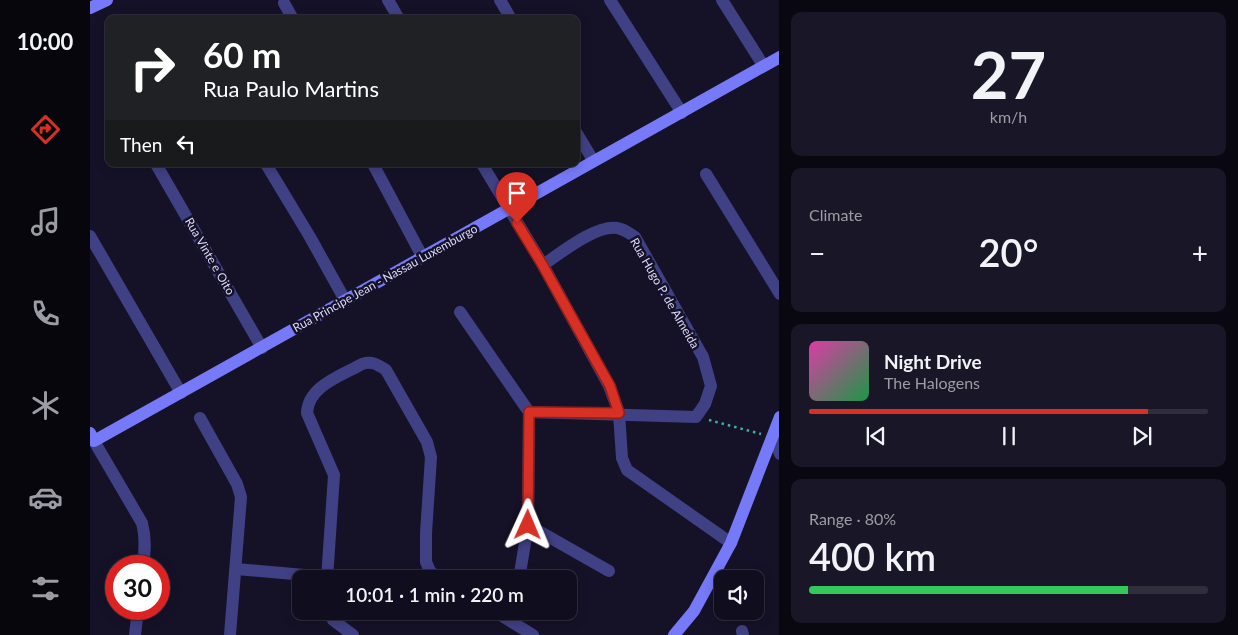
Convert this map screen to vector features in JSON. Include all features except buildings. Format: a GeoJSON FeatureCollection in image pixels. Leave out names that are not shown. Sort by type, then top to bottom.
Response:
{"type":"FeatureCollection","features":[{"type":"Feature","properties":{"kind":"street"},"geometry":{"type":"LineString","coordinates":[[90,8],[107,0]]}},
{"type":"Feature","properties":{"kind":"street"},"geometry":{"type":"LineString","coordinates":[[388,0],[396,15]]}},
{"type":"Feature","properties":{"kind":"street"},"geometry":{"type":"LineString","coordinates":[[500,0],[508,15]]}},
{"type":"Feature","properties":{"kind":"street"},"geometry":{"type":"LineString","coordinates":[[610,0],[682,112]]}},
{"type":"Feature","properties":{"kind":"street"},"geometry":{"type":"LineString","coordinates":[[722,0],[763,65]]}},
{"type":"Feature","properties":{"kind":"street"},"geometry":{"type":"LineString","coordinates":[[284,3],[291,15]]}},
{"type":"Feature","properties":{"kind":"street","name":"Rua Principe Jean - Nassau Luxemburgo"},"geometry":{"type":"LineString","coordinates":[[92,437],[181,393],[779,57]]}},
{"type":"Feature","properties":{"kind":"street"},"geometry":{"type":"LineString","coordinates":[[580,139],[593,160]]}},
{"type":"Feature","properties":{"kind":"street","name":"Rua Vinte e Oito"},"geometry":{"type":"LineString","coordinates":[[158,167],[262,348]]}},
{"type":"Feature","properties":{"kind":"street"},"geometry":{"type":"LineString","coordinates":[[268,167],[345,300]]}},
{"type":"Feature","properties":{"kind":"street"},"geometry":{"type":"LineString","coordinates":[[376,167],[422,256]]}},
{"type":"Feature","properties":{"kind":"street"},"geometry":{"type":"LineString","coordinates":[[484,167],[542,264],[610,386],[619,413],[622,458],[627,470],[730,543]]}},
{"type":"Feature","properties":{"kind":"street"},"geometry":{"type":"LineString","coordinates":[[706,174],[779,294]]}},
{"type":"Feature","properties":{"kind":"street","name":"Rua Hugo P. de Almeida"},"geometry":{"type":"LineString","coordinates":[[542,264],[598,231],[616,228],[626,231],[635,237],[703,357],[711,386],[705,404],[696,417]]}},
{"type":"Feature","properties":{"kind":"street"},"geometry":{"type":"LineString","coordinates":[[90,236],[181,393]]}},
{"type":"Feature","properties":{"kind":"street"},"geometry":{"type":"LineString","coordinates":[[460,312],[529,412],[528,525],[520,570]]}},
{"type":"Feature","properties":{"kind":"street"},"geometry":{"type":"LineString","coordinates":[[328,570],[334,475],[307,413],[307,406],[320,388],[368,362],[376,363],[386,370],[427,442],[431,457],[426,533],[426,562],[430,570]]}},
{"type":"Feature","properties":{"kind":"street"},"geometry":{"type":"LineString","coordinates":[[529,412],[619,413],[696,417]]}},
{"type":"Feature","properties":{"kind":"street"},"geometry":{"type":"LineString","coordinates":[[674,635],[694,611],[730,543],[779,417]]}},
{"type":"Feature","properties":{"kind":"street"},"geometry":{"type":"LineString","coordinates":[[200,418],[237,484],[241,497],[230,635]]}},
{"type":"Feature","properties":{"kind":"street"},"geometry":{"type":"LineString","coordinates":[[92,437],[142,523],[145,534],[144,555]]}},
{"type":"Feature","properties":{"kind":"street"},"geometry":{"type":"LineString","coordinates":[[772,437],[779,454]]}},
{"type":"Feature","properties":{"kind":"street"},"geometry":{"type":"LineString","coordinates":[[528,525],[609,571]]}},
{"type":"Feature","properties":{"kind":"street"},"geometry":{"type":"LineString","coordinates":[[236,568],[292,574]]}},
{"type":"Feature","properties":{"kind":"street"},"geometry":{"type":"LineString","coordinates":[[135,635],[137,620]]}},
{"type":"Feature","properties":{"kind":"street"},"geometry":{"type":"LineString","coordinates":[[334,620],[353,635]]}},
{"type":"Feature","properties":{"kind":"street"},"geometry":{"type":"LineString","coordinates":[[516,620],[533,635]]}},
{"type":"Feature","properties":{"kind":"path"},"geometry":{"type":"LineString","coordinates":[[696,417],[772,437]]}},
{"type":"Feature","properties":{"kind":"route"},"geometry":{"type":"LineString","coordinates":[[517,223],[610,386],[619,413],[529,412],[528,525]]}}]}
